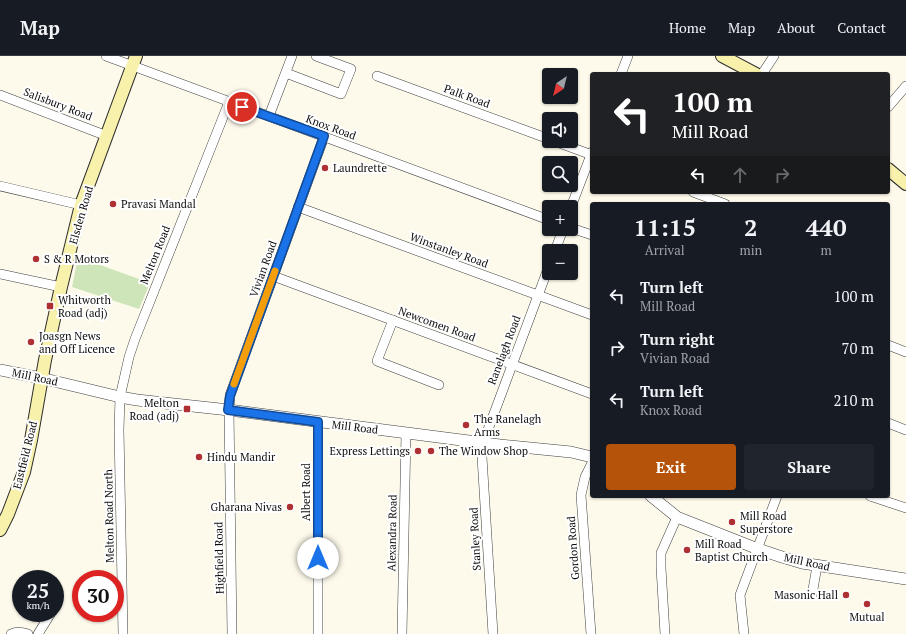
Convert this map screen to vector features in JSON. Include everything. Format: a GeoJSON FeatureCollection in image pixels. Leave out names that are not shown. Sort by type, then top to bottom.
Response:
{"type":"FeatureCollection","features":[{"type":"Feature","properties":{"kind":"main road"},"geometry":{"type":"LineString","coordinates":[[722,56],[752,72]]}},
{"type":"Feature","properties":{"kind":"main road","name":"Elsden Road"},"geometry":{"type":"LineString","coordinates":[[41,378],[81,206],[134,61]]}},
{"type":"Feature","properties":{"kind":"main road"},"geometry":{"type":"LineString","coordinates":[[890,171],[906,184]]}},
{"type":"Feature","properties":{"kind":"main road","name":"Eastfield Road"},"geometry":{"type":"LineString","coordinates":[[0,530],[8,514],[24,472],[41,378]]}},
{"type":"Feature","properties":{"kind":"street","name":"Knox Road"},"geometry":{"type":"LineString","coordinates":[[106,56],[134,61],[229,102],[542,217]]}},
{"type":"Feature","properties":{"kind":"street"},"geometry":{"type":"LineString","coordinates":[[269,116],[292,56]]}},
{"type":"Feature","properties":{"kind":"street"},"geometry":{"type":"LineString","coordinates":[[286,73],[341,94],[351,69],[316,56]]}},
{"type":"Feature","properties":{"kind":"street"},"geometry":{"type":"LineString","coordinates":[[622,72],[628,56]]}},
{"type":"Feature","properties":{"kind":"street"},"geometry":{"type":"LineString","coordinates":[[763,72],[774,56]]}},
{"type":"Feature","properties":{"kind":"street","name":"Palk Road"},"geometry":{"type":"LineString","coordinates":[[378,76],[542,136]]}},
{"type":"Feature","properties":{"kind":"street"},"geometry":{"type":"LineString","coordinates":[[890,105],[906,86]]}},
{"type":"Feature","properties":{"kind":"street","name":"Salisbury Road"},"geometry":{"type":"LineString","coordinates":[[0,96],[107,136]]}},
{"type":"Feature","properties":{"kind":"street","name":"Melton Road"},"geometry":{"type":"LineString","coordinates":[[120,397],[129,357],[135,339],[229,102]]}},
{"type":"Feature","properties":{"kind":"street","name":"Vivian Road"},"geometry":{"type":"LineString","coordinates":[[228,410],[230,396],[324,136]]}},
{"type":"Feature","properties":{"kind":"street"},"geometry":{"type":"LineString","coordinates":[[574,148],[590,153]]}},
{"type":"Feature","properties":{"kind":"street"},"geometry":{"type":"LineString","coordinates":[[574,200],[590,159]]}},
{"type":"Feature","properties":{"kind":"street"},"geometry":{"type":"LineString","coordinates":[[0,186],[81,206]]}},
{"type":"Feature","properties":{"kind":"street"},"geometry":{"type":"LineString","coordinates":[[698,194],[720,202]]}},
{"type":"Feature","properties":{"kind":"street","name":"Winstanley Road"},"geometry":{"type":"LineString","coordinates":[[298,207],[590,314]]}},
{"type":"Feature","properties":{"kind":"street"},"geometry":{"type":"LineString","coordinates":[[578,230],[590,234]]}},
{"type":"Feature","properties":{"kind":"street"},"geometry":{"type":"LineString","coordinates":[[0,274],[61,288]]}},
{"type":"Feature","properties":{"kind":"street","name":"Newcomen Road"},"geometry":{"type":"LineString","coordinates":[[273,276],[590,393]]}},
{"type":"Feature","properties":{"kind":"street","name":"Ranelagh Road"},"geometry":{"type":"LineString","coordinates":[[483,443],[544,280]]}},
{"type":"Feature","properties":{"kind":"street"},"geometry":{"type":"LineString","coordinates":[[393,320],[377,361],[439,385]]}},
{"type":"Feature","properties":{"kind":"street"},"geometry":{"type":"LineString","coordinates":[[890,346],[906,352]]}},
{"type":"Feature","properties":{"kind":"street","name":"Mill Road"},"geometry":{"type":"LineString","coordinates":[[0,370],[137,400],[228,410],[483,443],[571,452],[590,457]]}},
{"type":"Feature","properties":{"kind":"street","name":"Melton Road North"},"geometry":{"type":"LineString","coordinates":[[120,397],[119,430],[123,634]]}},
{"type":"Feature","properties":{"kind":"street","name":"Highfield Road"},"geometry":{"type":"LineString","coordinates":[[228,410],[232,634]]}},
{"type":"Feature","properties":{"kind":"street","name":"Albert Road"},"geometry":{"type":"LineString","coordinates":[[318,422],[318,634]]}},
{"type":"Feature","properties":{"kind":"street"},"geometry":{"type":"LineString","coordinates":[[890,424],[906,430]]}},
{"type":"Feature","properties":{"kind":"street","name":"Alexandra Road"},"geometry":{"type":"LineString","coordinates":[[402,634],[406,433]]}},
{"type":"Feature","properties":{"kind":"street","name":"Stanley Road"},"geometry":{"type":"LineString","coordinates":[[483,443],[493,634]]}},
{"type":"Feature","properties":{"kind":"street","name":"Gordon Road"},"geometry":{"type":"LineString","coordinates":[[590,467],[585,477],[581,495],[591,634]]}},
{"type":"Feature","properties":{"kind":"street","name":"Mill Road"},"geometry":{"type":"LineString","coordinates":[[653,498],[677,517],[758,549],[802,563],[906,580]]}},
{"type":"Feature","properties":{"kind":"street"},"geometry":{"type":"LineString","coordinates":[[744,634],[740,595],[776,498]]}},
{"type":"Feature","properties":{"kind":"street"},"geometry":{"type":"LineString","coordinates":[[876,498],[906,508]]}},
{"type":"Feature","properties":{"kind":"street"},"geometry":{"type":"LineString","coordinates":[[665,634],[660,568],[661,553],[677,517]]}},
{"type":"Feature","properties":{"kind":"street"},"geometry":{"type":"LineString","coordinates":[[812,595],[817,566]]}},
{"type":"Feature","properties":{"kind":"street"},"geometry":{"type":"LineString","coordinates":[[38,634],[45,622]]}},
{"type":"Feature","properties":{"kind":"street"},"geometry":{"type":"LineString","coordinates":[[11,634],[14,632],[28,634]]}},
{"type":"Feature","properties":{"kind":"green space"},"geometry":{"type":"Polygon","coordinates":[[[78,257],[150,283],[139,309],[72,287],[78,257]]]}},
{"type":"Feature","properties":{"kind":"slow traffic"},"geometry":{"type":"LineString","coordinates":[[234,384],[275,271]]}},
{"type":"Feature","properties":{"kind":"place","name":"Laundrette"},"geometry":{"type":"Point","coordinates":[325,168]}},
{"type":"Feature","properties":{"kind":"place","name":"Pravasi Mandal"},"geometry":{"type":"Point","coordinates":[113,204]}},
{"type":"Feature","properties":{"kind":"place","name":"S & R Motors"},"geometry":{"type":"Point","coordinates":[36,259]}},
{"type":"Feature","properties":{"kind":"place","name":"Whitworth Road (adj)"},"geometry":{"type":"Point","coordinates":[50,306]}},
{"type":"Feature","properties":{"kind":"place","name":"Joasgn News and Off Licence"},"geometry":{"type":"Point","coordinates":[31,342]}},
{"type":"Feature","properties":{"kind":"place","name":"Melton Road (adj)"},"geometry":{"type":"Point","coordinates":[187,409]}},
{"type":"Feature","properties":{"kind":"place","name":"The Ranelagh Arms"},"geometry":{"type":"Point","coordinates":[466,425]}},
{"type":"Feature","properties":{"kind":"place","name":"Express Lettings"},"geometry":{"type":"Point","coordinates":[418,451]}},
{"type":"Feature","properties":{"kind":"place","name":"The Window Shop"},"geometry":{"type":"Point","coordinates":[431,451]}},
{"type":"Feature","properties":{"kind":"place","name":"Hindu Mandir"},"geometry":{"type":"Point","coordinates":[199,457]}},
{"type":"Feature","properties":{"kind":"place","name":"Gharana Nivas"},"geometry":{"type":"Point","coordinates":[290,507]}},
{"type":"Feature","properties":{"kind":"place","name":"Mill Road Superstore"},"geometry":{"type":"Point","coordinates":[732,522]}},
{"type":"Feature","properties":{"kind":"place","name":"Mill Road Baptist Church"},"geometry":{"type":"Point","coordinates":[687,550]}},
{"type":"Feature","properties":{"kind":"place","name":"Masonic Hall"},"geometry":{"type":"Point","coordinates":[846,595]}},
{"type":"Feature","properties":{"kind":"place","name":"Mutual"},"geometry":{"type":"Point","coordinates":[867,604]}},
{"type":"Feature","properties":{"kind":"route"},"geometry":{"type":"LineString","coordinates":[[242,107],[324,136],[230,396],[228,410],[318,422],[318,558]]}}]}
